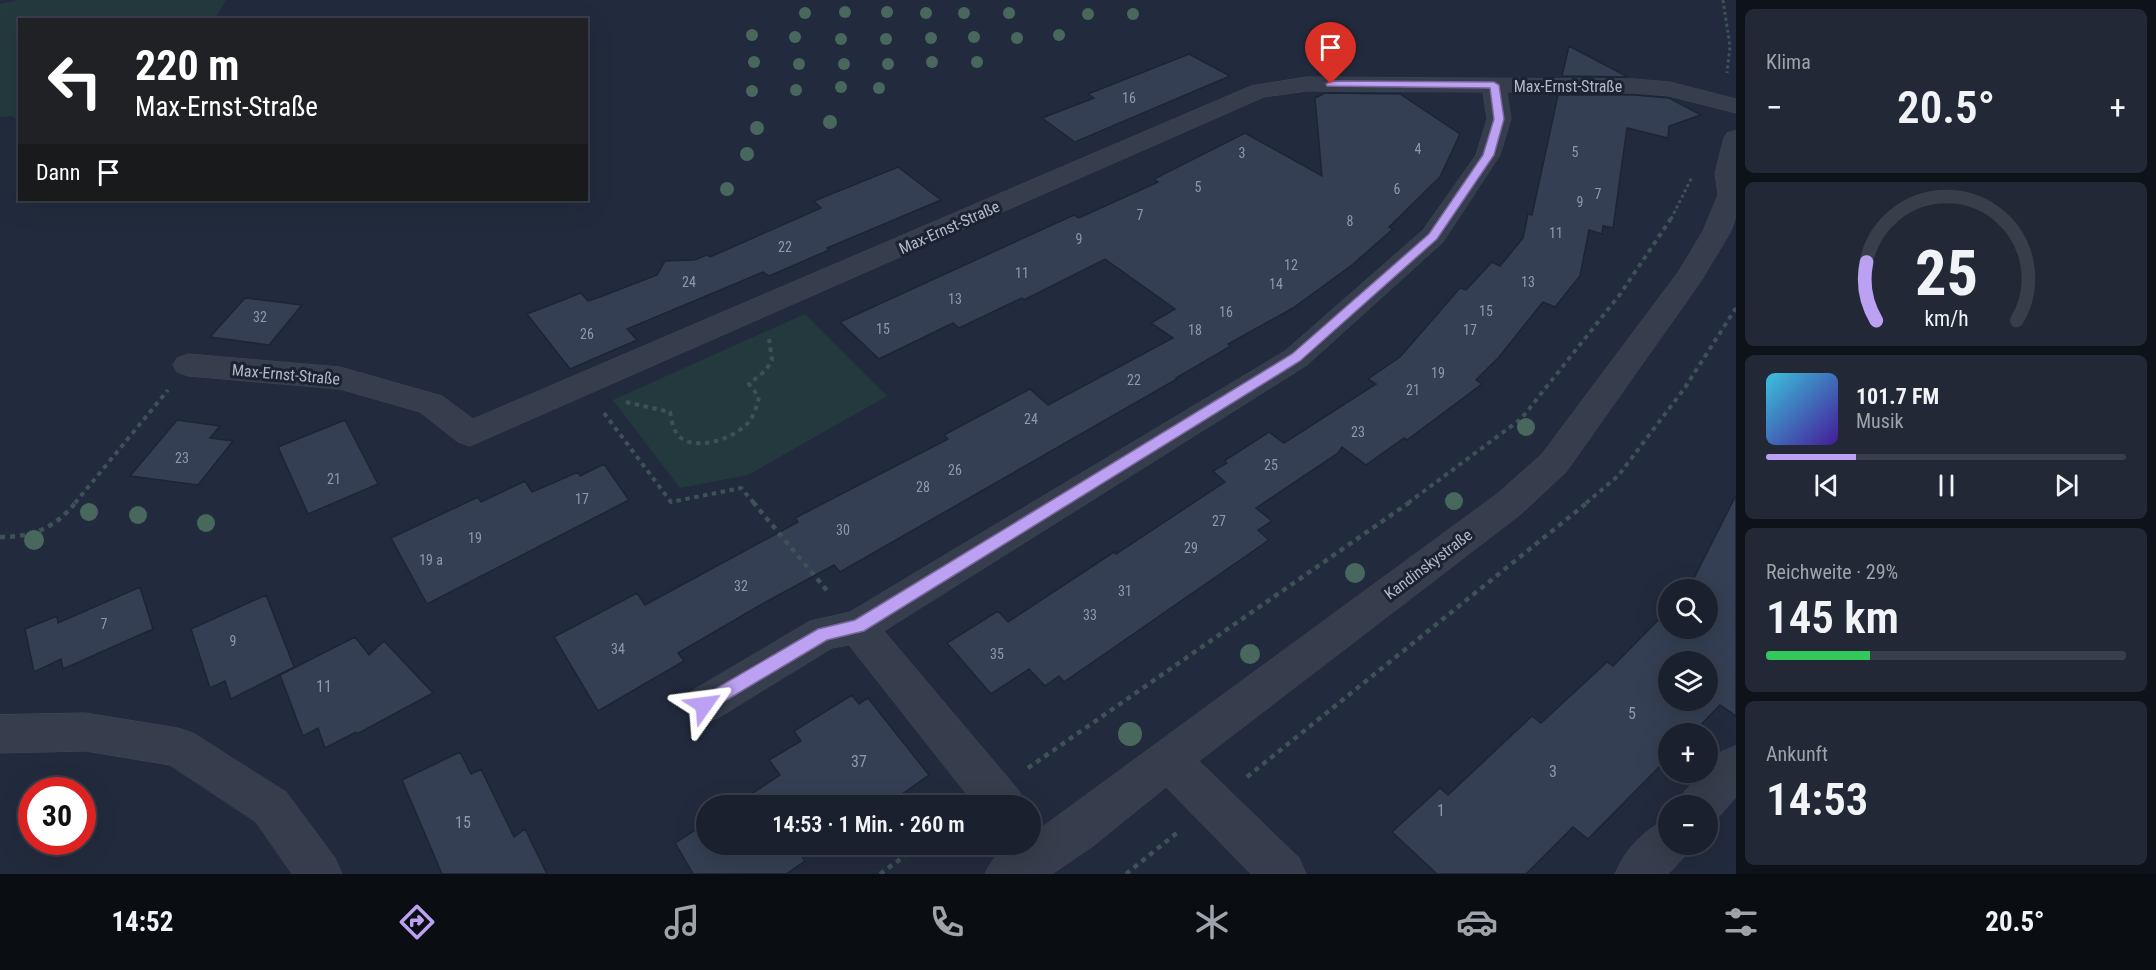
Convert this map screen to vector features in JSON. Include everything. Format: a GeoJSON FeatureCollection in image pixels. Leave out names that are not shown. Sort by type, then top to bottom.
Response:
{"type":"FeatureCollection","features":[{"type":"Feature","properties":{"kind":"street","name":"Max-Ernst-Straße"},"geometry":{"type":"LineString","coordinates":[[188,365],[340,378],[431,404],[470,434],[1259,91],[1307,84],[1634,86],[1670,89],[1728,104]]}},
{"type":"Feature","properties":{"kind":"street"},"geometry":{"type":"LineString","coordinates":[[704,705],[824,633],[858,627],[1296,357],[1433,236],[1488,155],[1499,119],[1494,85]]}},
{"type":"Feature","properties":{"kind":"street","name":"Kandinskystraße"},"geometry":{"type":"LineString","coordinates":[[1026,862],[1167,760],[1509,504],[1554,463],[1691,275],[1717,231],[1733,192],[1728,173],[1736,138]]}},
{"type":"Feature","properties":{"kind":"street"},"geometry":{"type":"LineString","coordinates":[[858,627],[996,795]]}},
{"type":"Feature","properties":{"kind":"street"},"geometry":{"type":"LineString","coordinates":[[0,734],[85,732],[178,747],[271,807],[319,874]]}},
{"type":"Feature","properties":{"kind":"street"},"geometry":{"type":"LineString","coordinates":[[1167,760],[1283,874]]}},
{"type":"Feature","properties":{"kind":"street"},"geometry":{"type":"LineString","coordinates":[[1710,795],[1736,766]]}},
{"type":"Feature","properties":{"kind":"street"},"geometry":{"type":"LineString","coordinates":[[1638,874],[1658,852]]}},
{"type":"Feature","properties":{"kind":"path"},"geometry":{"type":"LineString","coordinates":[[1723,0],[1727,22],[1729,63],[1728,104]]}},
{"type":"Feature","properties":{"kind":"path"},"geometry":{"type":"LineString","coordinates":[[1005,795],[1417,497],[1521,419],[1621,293],[1674,215],[1694,172]]}},
{"type":"Feature","properties":{"kind":"path"},"geometry":{"type":"LineString","coordinates":[[1126,874],[1554,531],[1618,476],[1684,389],[1736,308]]}},
{"type":"Feature","properties":{"kind":"path"},"geometry":{"type":"LineString","coordinates":[[584,386],[622,401],[670,412],[675,433],[683,439],[705,442],[735,432],[747,424],[757,410],[759,397],[749,384],[767,371],[773,361],[774,350],[769,339],[747,315]]}},
{"type":"Feature","properties":{"kind":"path"},"geometry":{"type":"LineString","coordinates":[[584,386],[671,502],[741,489],[823,585]]}},
{"type":"Feature","properties":{"kind":"path"},"geometry":{"type":"LineString","coordinates":[[0,537],[42,531],[63,518],[156,405]]}},
{"type":"Feature","properties":{"kind":"path"},"geometry":{"type":"LineString","coordinates":[[880,874],[906,855]]}},
{"type":"Feature","properties":{"kind":"green space"},"geometry":{"type":"Polygon","coordinates":[[[19,0],[226,0],[216,18],[18,18],[18,122],[13,116],[0,117],[0,4],[19,0]]]}},
{"type":"Feature","properties":{"kind":"green space"},"geometry":{"type":"Polygon","coordinates":[[[805,314],[887,396],[748,475],[680,488],[613,400],[805,314]]]}},
{"type":"Feature","properties":{"kind":"building"},"geometry":{"type":"Polygon","coordinates":[[[1569,46],[1628,77],[1562,76],[1569,46]]]}},
{"type":"Feature","properties":{"kind":"building"},"geometry":{"type":"Polygon","coordinates":[[[1189,54],[1230,76],[1075,142],[1042,118],[1094,98],[1088,94],[1189,54]]]}},
{"type":"Feature","properties":{"kind":"building"},"geometry":{"type":"Polygon","coordinates":[[[1325,93],[1400,94],[1460,134],[1440,177],[1389,227],[1393,229],[1352,265],[1293,308],[1228,344],[1231,346],[1177,379],[840,572],[834,565],[678,653],[684,661],[598,711],[554,637],[637,593],[645,605],[798,522],[795,518],[948,439],[944,435],[1030,389],[1048,405],[1173,338],[1151,323],[1175,309],[1105,259],[1024,300],[1022,298],[959,328],[953,323],[879,359],[840,322],[1074,215],[1079,218],[1158,182],[1154,179],[1245,133],[1322,176],[1315,98],[1325,93]]]}},
{"type":"Feature","properties":{"kind":"building"},"geometry":{"type":"Polygon","coordinates":[[[1558,95],[1634,95],[1669,98],[1701,115],[1669,126],[1668,138],[1627,128],[1613,228],[1603,226],[1602,234],[1589,230],[1580,276],[1555,307],[1543,302],[1499,357],[1476,380],[1482,384],[1407,440],[1404,438],[1366,465],[1342,447],[1338,453],[1256,508],[1272,521],[1258,530],[1269,540],[1064,682],[1059,676],[1045,686],[1029,669],[991,694],[947,643],[998,611],[1008,622],[1114,552],[1116,554],[1225,482],[1213,471],[1227,463],[1224,461],[1269,432],[1284,443],[1376,384],[1368,379],[1400,357],[1460,288],[1466,290],[1492,262],[1500,266],[1523,238],[1528,214],[1532,215],[1558,95]]]}},
{"type":"Feature","properties":{"kind":"building"},"geometry":{"type":"Polygon","coordinates":[[[898,167],[941,200],[827,248],[829,250],[769,276],[763,272],[627,329],[637,340],[570,369],[527,314],[581,293],[588,301],[600,297],[657,275],[665,261],[694,260],[707,255],[710,257],[821,208],[814,201],[898,167]]]}},
{"type":"Feature","properties":{"kind":"building"},"geometry":{"type":"Polygon","coordinates":[[[245,298],[302,305],[269,345],[210,337],[245,298]]]}},
{"type":"Feature","properties":{"kind":"building"},"geometry":{"type":"Polygon","coordinates":[[[177,420],[220,426],[210,438],[233,441],[198,485],[130,476],[177,420]]]}},
{"type":"Feature","properties":{"kind":"building"},"geometry":{"type":"Polygon","coordinates":[[[345,420],[378,484],[308,514],[278,447],[345,420]]]}},
{"type":"Feature","properties":{"kind":"building"},"geometry":{"type":"Polygon","coordinates":[[[604,464],[629,500],[427,604],[391,538],[478,497],[481,502],[525,481],[532,492],[578,472],[580,476],[604,464]]]}},
{"type":"Feature","properties":{"kind":"building"},"geometry":{"type":"Polygon","coordinates":[[[1736,495],[1736,716],[1720,705],[1718,707],[1718,651],[1658,651],[1658,711],[1714,711],[1703,723],[1658,723],[1658,768],[1588,839],[1573,827],[1526,874],[1437,874],[1392,832],[1440,788],[1448,795],[1532,716],[1541,723],[1607,662],[1613,666],[1658,620],[1658,639],[1718,639],[1718,579],[1694,579],[1736,495]]]}},
{"type":"Feature","properties":{"kind":"building"},"geometry":{"type":"Polygon","coordinates":[[[140,587],[153,629],[63,669],[61,659],[34,672],[25,629],[57,616],[58,623],[140,587]]]}},
{"type":"Feature","properties":{"kind":"building"},"geometry":{"type":"Polygon","coordinates":[[[266,595],[294,667],[231,699],[225,681],[210,688],[191,629],[266,595]]]}},
{"type":"Feature","properties":{"kind":"building"},"geometry":{"type":"Polygon","coordinates":[[[355,637],[369,655],[384,641],[433,693],[357,734],[356,732],[325,748],[318,728],[303,736],[280,675],[355,637]]]}},
{"type":"Feature","properties":{"kind":"building"},"geometry":{"type":"Polygon","coordinates":[[[852,695],[859,704],[868,698],[929,775],[901,795],[750,795],[780,775],[769,760],[801,741],[794,731],[852,695]]]}},
{"type":"Feature","properties":{"kind":"building"},"geometry":{"type":"Polygon","coordinates":[[[460,752],[471,774],[481,769],[514,837],[525,829],[547,874],[442,874],[402,780],[460,752]]]}},
{"type":"Feature","properties":{"kind":"building"},"geometry":{"type":"Polygon","coordinates":[[[696,829],[696,855],[801,855],[805,861],[786,874],[693,874],[675,843],[696,829]]]}},
{"type":"Feature","properties":{"kind":"route"},"geometry":{"type":"LineString","coordinates":[[704,705],[824,633],[858,627],[1296,357],[1433,236],[1488,155],[1499,119],[1494,85],[1331,84]]}}]}
